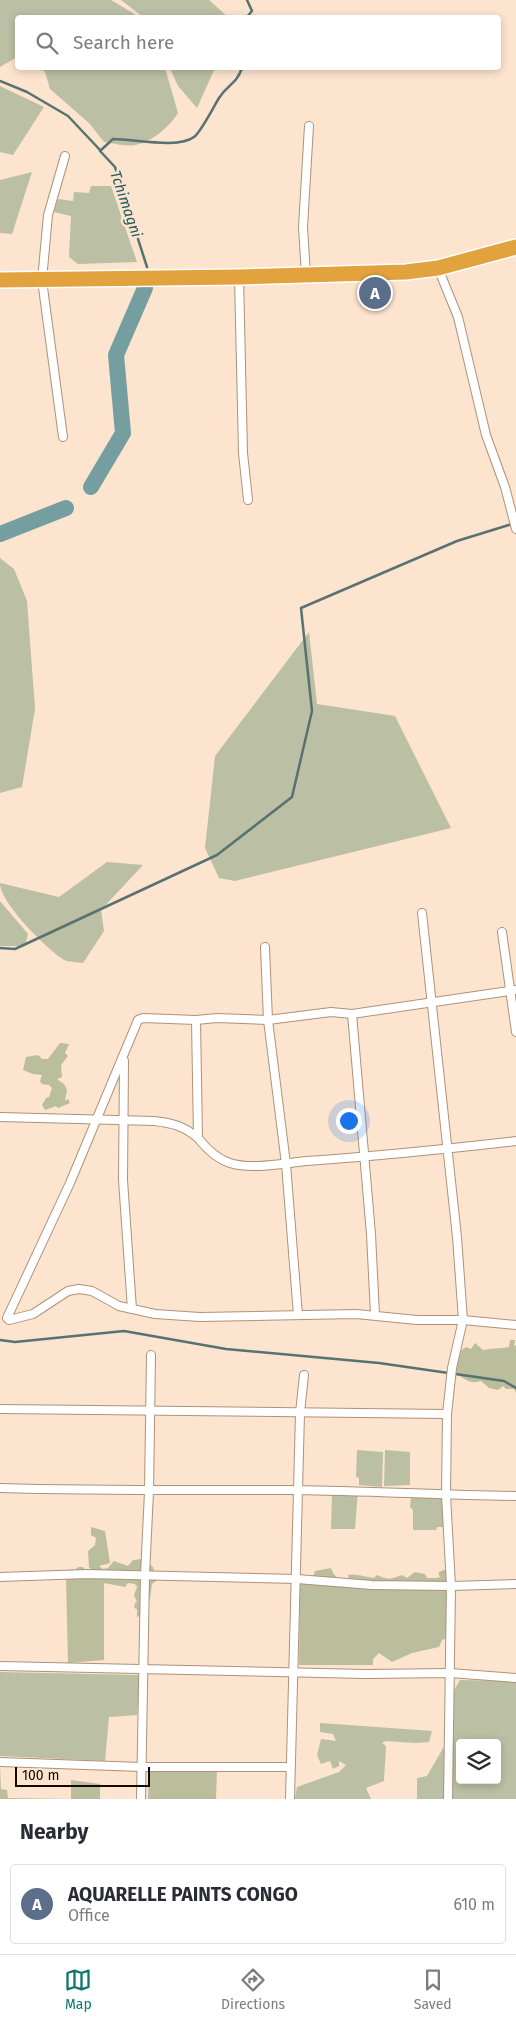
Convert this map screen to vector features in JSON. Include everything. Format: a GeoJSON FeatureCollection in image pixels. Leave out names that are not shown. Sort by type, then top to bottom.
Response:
{"type":"FeatureCollection","features":[{"type":"Feature","properties":{"kind":"highway"},"geometry":{"type":"LineString","coordinates":[[0,280],[366,274],[438,268],[516,247]]}},
{"type":"Feature","properties":{"kind":"street"},"geometry":{"type":"LineString","coordinates":[[306,275],[303,227],[309,126]]}},
{"type":"Feature","properties":{"kind":"street"},"geometry":{"type":"LineString","coordinates":[[64,437],[42,280],[48,215],[66,156]]}},
{"type":"Feature","properties":{"kind":"street"},"geometry":{"type":"LineString","coordinates":[[438,268],[460,326],[486,435],[505,487],[516,529]]}},
{"type":"Feature","properties":{"kind":"street"},"geometry":{"type":"LineString","coordinates":[[239,277],[242,444],[248,500]]}},
{"type":"Feature","properties":{"kind":"street"},"geometry":{"type":"LineString","coordinates":[[422,913],[448,1149],[463,1320],[452,1368],[447,1414],[446,1496],[451,1586],[448,1799]]}},
{"type":"Feature","properties":{"kind":"street"},"geometry":{"type":"LineString","coordinates":[[502,932],[514,991],[516,1032]]}},
{"type":"Feature","properties":{"kind":"street"},"geometry":{"type":"LineString","coordinates":[[265,947],[268,1020],[286,1164],[298,1315]]}},
{"type":"Feature","properties":{"kind":"street"},"geometry":{"type":"LineString","coordinates":[[514,991],[432,1001],[352,1014],[331,1012],[268,1020],[217,1018],[196,1020],[143,1018],[138,1020],[124,1057],[34,1263],[7,1318],[9,1320],[33,1314],[68,1291],[80,1289],[92,1291],[119,1306],[155,1314],[200,1317],[374,1315],[417,1320],[463,1320],[516,1325]]}},
{"type":"Feature","properties":{"kind":"street"},"geometry":{"type":"LineString","coordinates":[[352,1014],[371,1234],[374,1315]]}},
{"type":"Feature","properties":{"kind":"street"},"geometry":{"type":"LineString","coordinates":[[196,1020],[198,1138]]}},
{"type":"Feature","properties":{"kind":"street"},"geometry":{"type":"LineString","coordinates":[[124,1057],[123,1180],[132,1309]]}},
{"type":"Feature","properties":{"kind":"street"},"geometry":{"type":"LineString","coordinates":[[0,1117],[154,1121],[177,1124],[188,1129],[206,1148],[230,1163],[249,1165],[363,1158],[516,1141]]}},
{"type":"Feature","properties":{"kind":"street"},"geometry":{"type":"LineString","coordinates":[[141,1799],[151,1355]]}},
{"type":"Feature","properties":{"kind":"street"},"geometry":{"type":"LineString","coordinates":[[290,1799],[300,1413],[304,1375]]}},
{"type":"Feature","properties":{"kind":"street"},"geometry":{"type":"LineString","coordinates":[[0,1409],[447,1414]]}},
{"type":"Feature","properties":{"kind":"street"},"geometry":{"type":"LineString","coordinates":[[0,1488],[149,1492],[298,1490],[446,1496],[516,1496]]}},
{"type":"Feature","properties":{"kind":"street"},"geometry":{"type":"LineString","coordinates":[[0,1577],[87,1574],[297,1579],[372,1585],[451,1586],[516,1584]]}},
{"type":"Feature","properties":{"kind":"street"},"geometry":{"type":"LineString","coordinates":[[0,1666],[366,1674],[450,1673],[516,1678]]}},
{"type":"Feature","properties":{"kind":"street"},"geometry":{"type":"LineString","coordinates":[[0,1762],[142,1767],[290,1767]]}},
{"type":"Feature","properties":{"kind":"green space"},"geometry":{"type":"Polygon","coordinates":[[[0,0],[111,0],[135,15],[15,15],[15,58],[0,67],[0,0]]]}},
{"type":"Feature","properties":{"kind":"green space"},"geometry":{"type":"Polygon","coordinates":[[[121,0],[209,0],[226,15],[140,15],[121,0]]]}},
{"type":"Feature","properties":{"kind":"green space"},"geometry":{"type":"Polygon","coordinates":[[[42,70],[166,70],[178,113],[160,133],[148,141],[128,146],[104,142],[89,123],[50,89],[45,72],[42,70]]]}},
{"type":"Feature","properties":{"kind":"green space"},"geometry":{"type":"Polygon","coordinates":[[[171,70],[214,70],[197,108],[178,86],[171,70]]]}},
{"type":"Feature","properties":{"kind":"green space"},"geometry":{"type":"Polygon","coordinates":[[[0,86],[44,107],[13,155],[0,152],[0,86]]]}},
{"type":"Feature","properties":{"kind":"green space"},"geometry":{"type":"Polygon","coordinates":[[[32,172],[12,234],[0,233],[0,180],[32,172]]]}},
{"type":"Feature","properties":{"kind":"green space"},"geometry":{"type":"Polygon","coordinates":[[[91,186],[111,186],[137,262],[78,264],[69,257],[71,216],[54,212],[58,199],[73,201],[74,192],[89,193],[91,186]]]}},
{"type":"Feature","properties":{"kind":"green space"},"geometry":{"type":"Polygon","coordinates":[[[0,558],[14,569],[27,601],[35,709],[22,787],[0,793],[0,558]]]}},
{"type":"Feature","properties":{"kind":"green space"},"geometry":{"type":"Polygon","coordinates":[[[309,632],[317,704],[395,716],[451,828],[235,881],[219,878],[205,848],[215,756],[309,632]]]}},
{"type":"Feature","properties":{"kind":"green space"},"geometry":{"type":"Polygon","coordinates":[[[107,862],[143,865],[101,910],[104,931],[83,963],[64,960],[56,954],[26,925],[2,892],[0,883],[59,897],[107,862]]]}},
{"type":"Feature","properties":{"kind":"green space"},"geometry":{"type":"Polygon","coordinates":[[[0,901],[28,934],[25,946],[0,946],[0,901]]]}},
{"type":"Feature","properties":{"kind":"green space"},"geometry":{"type":"Polygon","coordinates":[[[60,1043],[69,1044],[65,1053],[68,1056],[61,1065],[62,1077],[57,1079],[64,1084],[67,1090],[65,1101],[68,1099],[70,1103],[58,1108],[56,1106],[45,1110],[42,1105],[46,1098],[49,1097],[52,1088],[49,1085],[42,1084],[40,1081],[42,1075],[23,1070],[26,1057],[38,1055],[42,1059],[48,1059],[60,1043]]]}},
{"type":"Feature","properties":{"kind":"green space"},"geometry":{"type":"Polygon","coordinates":[[[510,1340],[515,1340],[514,1346],[516,1345],[516,1393],[514,1389],[506,1389],[503,1386],[498,1390],[489,1388],[481,1381],[470,1381],[454,1371],[458,1354],[462,1354],[459,1352],[466,1347],[471,1349],[475,1343],[483,1350],[505,1348],[509,1347],[510,1340]]]}},
{"type":"Feature","properties":{"kind":"green space"},"geometry":{"type":"Polygon","coordinates":[[[357,1450],[383,1452],[382,1487],[359,1485],[359,1478],[356,1477],[357,1450]]]}},
{"type":"Feature","properties":{"kind":"green space"},"geometry":{"type":"Polygon","coordinates":[[[385,1450],[410,1452],[410,1485],[384,1486],[385,1450]]]}},
{"type":"Feature","properties":{"kind":"green space"},"geometry":{"type":"Polygon","coordinates":[[[329,1489],[358,1491],[355,1529],[331,1529],[332,1496],[329,1495],[329,1489]]]}},
{"type":"Feature","properties":{"kind":"green space"},"geometry":{"type":"Polygon","coordinates":[[[411,1497],[442,1497],[446,1527],[437,1527],[436,1530],[413,1530],[413,1510],[410,1507],[411,1497]]]}},
{"type":"Feature","properties":{"kind":"green space"},"geometry":{"type":"Polygon","coordinates":[[[91,1527],[105,1531],[110,1563],[99,1566],[103,1569],[108,1568],[114,1561],[128,1566],[133,1560],[142,1559],[153,1567],[157,1580],[152,1584],[150,1599],[147,1600],[142,1615],[137,1617],[137,1609],[134,1608],[137,1602],[134,1595],[137,1587],[135,1584],[128,1583],[125,1587],[104,1583],[104,1660],[68,1663],[66,1578],[71,1569],[75,1570],[78,1567],[83,1567],[91,1578],[95,1578],[89,1567],[88,1551],[95,1545],[96,1538],[91,1535],[91,1527]]]}},
{"type":"Feature","properties":{"kind":"green space"},"geometry":{"type":"Polygon","coordinates":[[[331,1568],[334,1575],[338,1578],[350,1581],[348,1575],[374,1578],[377,1575],[390,1578],[402,1575],[407,1578],[415,1572],[425,1574],[427,1578],[437,1578],[440,1577],[438,1573],[443,1570],[448,1571],[447,1638],[442,1640],[439,1647],[412,1653],[392,1662],[379,1653],[373,1659],[373,1665],[299,1665],[300,1583],[311,1583],[315,1571],[331,1568]]]}},
{"type":"Feature","properties":{"kind":"green space"},"geometry":{"type":"Polygon","coordinates":[[[0,1672],[140,1675],[137,1715],[109,1717],[105,1761],[0,1756],[0,1672]]]}},
{"type":"Feature","properties":{"kind":"green space"},"geometry":{"type":"Polygon","coordinates":[[[460,1680],[516,1681],[516,1799],[417,1799],[417,1778],[427,1776],[446,1743],[447,1702],[460,1680]]]}},
{"type":"Feature","properties":{"kind":"green space"},"geometry":{"type":"Polygon","coordinates":[[[320,1723],[432,1731],[429,1742],[386,1741],[382,1743],[386,1746],[384,1781],[366,1788],[371,1799],[295,1799],[297,1787],[339,1772],[346,1765],[339,1761],[339,1766],[333,1769],[330,1761],[321,1764],[317,1755],[321,1739],[336,1741],[333,1734],[320,1732],[320,1723]]]}},
{"type":"Feature","properties":{"kind":"green space"},"geometry":{"type":"Polygon","coordinates":[[[0,1766],[1,1789],[7,1790],[8,1798],[71,1799],[0,1799],[0,1766]]]}},
{"type":"Feature","properties":{"kind":"green space"},"geometry":{"type":"Polygon","coordinates":[[[149,1769],[217,1769],[216,1799],[148,1799],[149,1769]]]}},
{"type":"Feature","properties":{"kind":"green space"},"geometry":{"type":"Polygon","coordinates":[[[71,1780],[100,1784],[100,1799],[71,1799],[71,1780]]]}},
{"type":"Feature","properties":{"kind":"waterway","name":"Tchimagni"},"geometry":{"type":"LineString","coordinates":[[247,0],[252,11],[249,15]]}},
{"type":"Feature","properties":{"kind":"waterway","name":"Tchimagni"},"geometry":{"type":"LineString","coordinates":[[147,267],[115,167],[100,151],[113,139],[167,143],[187,141],[194,137],[204,125],[219,98],[237,78],[241,70]]}},
{"type":"Feature","properties":{"kind":"waterway"},"geometry":{"type":"LineString","coordinates":[[0,81],[27,92],[68,116],[100,150]]}},
{"type":"Feature","properties":{"kind":"waterway","name":"Tchimagni"},"geometry":{"type":"LineString","coordinates":[[91,487],[123,433],[116,355],[145,288]]}},
{"type":"Feature","properties":{"kind":"waterway","name":"Tchimagni"},"geometry":{"type":"LineString","coordinates":[[0,534],[66,508]]}},
{"type":"Feature","properties":{"kind":"waterway"},"geometry":{"type":"LineString","coordinates":[[0,948],[15,949],[217,855],[292,797],[312,711],[301,608],[457,541],[512,524]]}},
{"type":"Feature","properties":{"kind":"waterway"},"geometry":{"type":"LineString","coordinates":[[0,1340],[15,1342],[124,1331],[226,1349],[379,1363],[504,1381],[516,1388]]}},
{"type":"Feature","properties":{"kind":"place","name":"AQUARELLE PAINTS CONGO"},"geometry":{"type":"Point","coordinates":[375,293]}}]}
